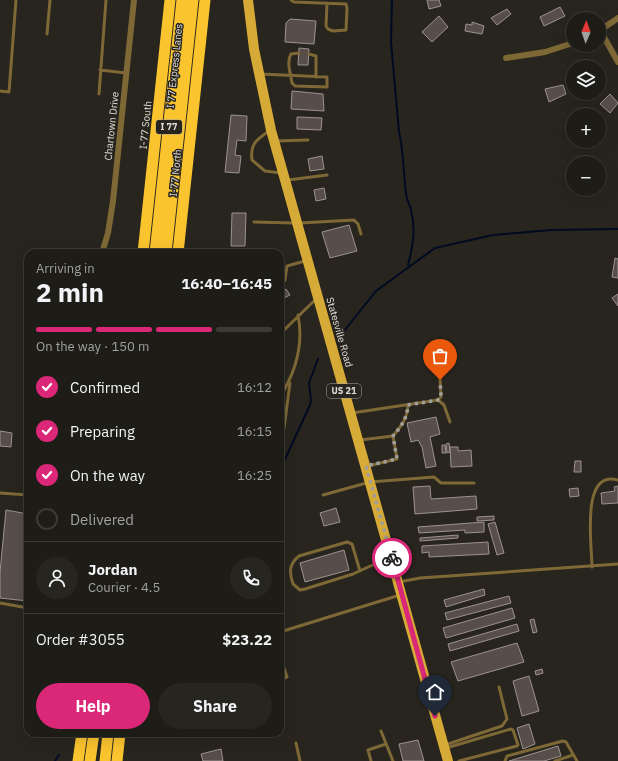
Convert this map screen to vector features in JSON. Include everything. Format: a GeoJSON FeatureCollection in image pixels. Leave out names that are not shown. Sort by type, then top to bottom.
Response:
{"type":"FeatureCollection","features":[{"type":"Feature","properties":{"kind":"highway","name":"I-77 South"},"geometry":{"type":"LineString","coordinates":[[143,249],[170,0]]}},
{"type":"Feature","properties":{"kind":"highway","name":"I 77 Express Lanes"},"geometry":{"type":"LineString","coordinates":[[155,249],[182,0]]}},
{"type":"Feature","properties":{"kind":"highway","name":"I 77 Express Lanes"},"geometry":{"type":"LineString","coordinates":[[166,249],[193,0]]}},
{"type":"Feature","properties":{"kind":"highway"},"geometry":{"type":"LineString","coordinates":[[185,81],[204,0]]}},
{"type":"Feature","properties":{"kind":"highway","name":"I-77 North"},"geometry":{"type":"LineString","coordinates":[[178,249],[204,0]]}},
{"type":"Feature","properties":{"kind":"highway"},"geometry":{"type":"LineString","coordinates":[[78,761],[81,737]]}},
{"type":"Feature","properties":{"kind":"highway"},"geometry":{"type":"LineString","coordinates":[[90,761],[93,737]]}},
{"type":"Feature","properties":{"kind":"highway"},"geometry":{"type":"LineString","coordinates":[[105,761],[108,737]]}},
{"type":"Feature","properties":{"kind":"highway"},"geometry":{"type":"LineString","coordinates":[[117,761],[120,737]]}},
{"type":"Feature","properties":{"kind":"main road","name":"Statesville Road"},"geometry":{"type":"LineString","coordinates":[[248,0],[258,74],[283,177],[392,556],[448,761]]}},
{"type":"Feature","properties":{"kind":"street","name":"Chartown Drive"},"geometry":{"type":"LineString","coordinates":[[103,249],[108,233],[113,201],[134,0]]}},
{"type":"Feature","properties":{"kind":"street"},"geometry":{"type":"LineString","coordinates":[[606,26],[618,18]]}},
{"type":"Feature","properties":{"kind":"street"},"geometry":{"type":"LineString","coordinates":[[606,41],[618,62]]}},
{"type":"Feature","properties":{"kind":"street"},"geometry":{"type":"LineString","coordinates":[[506,58],[545,52],[566,45]]}},
{"type":"Feature","properties":{"kind":"lane"},"geometry":{"type":"LineString","coordinates":[[0,91],[9,92],[16,0]]}},
{"type":"Feature","properties":{"kind":"lane"},"geometry":{"type":"LineString","coordinates":[[47,34],[50,0]]}},
{"type":"Feature","properties":{"kind":"lane"},"geometry":{"type":"LineString","coordinates":[[99,94],[106,0]]}},
{"type":"Feature","properties":{"kind":"lane"},"geometry":{"type":"LineString","coordinates":[[291,0],[294,2],[346,4],[346,30],[333,31],[328,29],[326,26],[327,4]]}},
{"type":"Feature","properties":{"kind":"lane"},"geometry":{"type":"LineString","coordinates":[[258,74],[291,75],[316,77],[327,77],[327,87],[295,86],[292,83],[291,75],[288,58],[291,54],[299,53]]}},
{"type":"Feature","properties":{"kind":"lane"},"geometry":{"type":"LineString","coordinates":[[309,54],[316,56],[316,77]]}},
{"type":"Feature","properties":{"kind":"lane"},"geometry":{"type":"LineString","coordinates":[[100,70],[126,72]]}},
{"type":"Feature","properties":{"kind":"lane"},"geometry":{"type":"LineString","coordinates":[[271,130],[255,142],[250,150],[252,160],[265,171],[283,177],[327,175]]}},
{"type":"Feature","properties":{"kind":"lane"},"geometry":{"type":"LineString","coordinates":[[274,142],[308,140]]}},
{"type":"Feature","properties":{"kind":"lane"},"geometry":{"type":"LineString","coordinates":[[254,222],[296,223],[354,220],[358,224],[361,234]]}},
{"type":"Feature","properties":{"kind":"lane"},"geometry":{"type":"LineString","coordinates":[[284,281],[287,266],[307,260]]}},
{"type":"Feature","properties":{"kind":"lane"},"geometry":{"type":"LineString","coordinates":[[284,330],[317,297]]}},
{"type":"Feature","properties":{"kind":"lane"},"geometry":{"type":"LineString","coordinates":[[284,428],[290,381],[300,340],[298,315]]}},
{"type":"Feature","properties":{"kind":"lane"},"geometry":{"type":"LineString","coordinates":[[438,400],[441,396],[439,357]]}},
{"type":"Feature","properties":{"kind":"lane"},"geometry":{"type":"LineString","coordinates":[[284,391],[290,381]]}},
{"type":"Feature","properties":{"kind":"lane"},"geometry":{"type":"LineString","coordinates":[[351,413],[438,400],[444,405],[450,422]]}},
{"type":"Feature","properties":{"kind":"lane"},"geometry":{"type":"LineString","coordinates":[[358,441],[393,436],[403,424],[407,416],[408,405]]}},
{"type":"Feature","properties":{"kind":"lane"},"geometry":{"type":"LineString","coordinates":[[366,466],[397,459],[393,436]]}},
{"type":"Feature","properties":{"kind":"lane"},"geometry":{"type":"LineString","coordinates":[[323,495],[370,482],[434,478],[441,483],[474,483]]}},
{"type":"Feature","properties":{"kind":"lane"},"geometry":{"type":"LineString","coordinates":[[592,567],[591,508],[593,493],[597,485],[603,480],[611,478],[618,480]]}},
{"type":"Feature","properties":{"kind":"lane"},"geometry":{"type":"LineString","coordinates":[[0,493],[24,495]]}},
{"type":"Feature","properties":{"kind":"lane"},"geometry":{"type":"LineString","coordinates":[[360,571],[352,544],[347,542],[299,556],[293,561],[290,567],[293,584],[300,590],[360,571],[392,556]]}},
{"type":"Feature","properties":{"kind":"lane"},"geometry":{"type":"LineString","coordinates":[[399,582],[420,578],[618,564]]}},
{"type":"Feature","properties":{"kind":"lane"},"geometry":{"type":"LineString","coordinates":[[284,631],[402,594]]}},
{"type":"Feature","properties":{"kind":"lane"},"geometry":{"type":"LineString","coordinates":[[0,603],[24,607]]}},
{"type":"Feature","properties":{"kind":"lane"},"geometry":{"type":"LineString","coordinates":[[284,669],[287,678],[284,678]]}},
{"type":"Feature","properties":{"kind":"lane"},"geometry":{"type":"LineString","coordinates":[[444,747],[502,726],[507,719],[499,687]]}},
{"type":"Feature","properties":{"kind":"lane"},"geometry":{"type":"LineString","coordinates":[[444,747],[511,729],[514,730],[517,746],[459,761]]}},
{"type":"Feature","properties":{"kind":"lane"},"geometry":{"type":"LineString","coordinates":[[381,731],[386,744],[390,749],[393,761]]}},
{"type":"Feature","properties":{"kind":"lane"},"geometry":{"type":"LineString","coordinates":[[505,761],[507,756],[562,741],[566,742],[577,761]]}},
{"type":"Feature","properties":{"kind":"lane"},"geometry":{"type":"LineString","coordinates":[[296,743],[300,761]]}},
{"type":"Feature","properties":{"kind":"lane"},"geometry":{"type":"LineString","coordinates":[[371,761],[368,750],[386,744]]}},
{"type":"Feature","properties":{"kind":"lane"},"geometry":{"type":"LineString","coordinates":[[555,761],[573,755]]}},
{"type":"Feature","properties":{"kind":"building"},"geometry":{"type":"Polygon","coordinates":[[[427,0],[439,0],[441,6],[429,9],[427,0]]]}},
{"type":"Feature","properties":{"kind":"building"},"geometry":{"type":"Polygon","coordinates":[[[560,7],[565,16],[544,26],[540,17],[560,7]]]}},
{"type":"Feature","properties":{"kind":"building"},"geometry":{"type":"Polygon","coordinates":[[[507,9],[511,14],[497,25],[491,18],[507,9]]]}},
{"type":"Feature","properties":{"kind":"building"},"geometry":{"type":"Polygon","coordinates":[[[439,16],[448,27],[432,42],[422,32],[439,16]]]}},
{"type":"Feature","properties":{"kind":"building"},"geometry":{"type":"Polygon","coordinates":[[[290,19],[316,21],[314,44],[285,42],[286,23],[290,19]]]}},
{"type":"Feature","properties":{"kind":"building"},"geometry":{"type":"Polygon","coordinates":[[[472,22],[484,26],[482,34],[465,31],[466,24],[472,25],[472,22]]]}},
{"type":"Feature","properties":{"kind":"building"},"geometry":{"type":"Polygon","coordinates":[[[299,48],[309,49],[308,65],[298,65],[299,48]]]}},
{"type":"Feature","properties":{"kind":"building"},"geometry":{"type":"Polygon","coordinates":[[[563,85],[566,94],[549,102],[545,89],[563,85]]]}},
{"type":"Feature","properties":{"kind":"building"},"geometry":{"type":"Polygon","coordinates":[[[292,91],[323,94],[324,111],[291,109],[292,91]]]}},
{"type":"Feature","properties":{"kind":"building"},"geometry":{"type":"Polygon","coordinates":[[[610,94],[618,103],[610,113],[600,104],[606,100],[610,94]]]}},
{"type":"Feature","properties":{"kind":"building"},"geometry":{"type":"Polygon","coordinates":[[[231,115],[247,116],[246,141],[237,140],[235,155],[241,156],[239,173],[225,172],[231,115]]]}},
{"type":"Feature","properties":{"kind":"building"},"geometry":{"type":"Polygon","coordinates":[[[297,117],[322,118],[321,130],[297,129],[297,117]]]}},
{"type":"Feature","properties":{"kind":"building"},"geometry":{"type":"Polygon","coordinates":[[[322,156],[324,169],[310,171],[308,159],[322,156]]]}},
{"type":"Feature","properties":{"kind":"building"},"geometry":{"type":"Polygon","coordinates":[[[324,188],[326,199],[316,201],[314,190],[324,188]]]}},
{"type":"Feature","properties":{"kind":"building"},"geometry":{"type":"Polygon","coordinates":[[[232,213],[246,213],[245,246],[231,246],[232,213]]]}},
{"type":"Feature","properties":{"kind":"building"},"geometry":{"type":"Polygon","coordinates":[[[349,225],[357,251],[330,258],[322,232],[349,225]]]}},
{"type":"Feature","properties":{"kind":"building"},"geometry":{"type":"Polygon","coordinates":[[[615,258],[618,259],[618,278],[612,277],[615,258]]]}},
{"type":"Feature","properties":{"kind":"building"},"geometry":{"type":"Polygon","coordinates":[[[286,289],[290,295],[284,298],[284,290],[286,289]]]}},
{"type":"Feature","properties":{"kind":"building"},"geometry":{"type":"Polygon","coordinates":[[[618,294],[618,306],[612,298],[618,294]]]}},
{"type":"Feature","properties":{"kind":"building"},"geometry":{"type":"Polygon","coordinates":[[[436,417],[440,434],[430,437],[436,466],[426,468],[422,447],[418,440],[411,442],[407,423],[436,417]]]}},
{"type":"Feature","properties":{"kind":"building"},"geometry":{"type":"Polygon","coordinates":[[[0,431],[12,433],[11,447],[0,446],[0,431]]]}},
{"type":"Feature","properties":{"kind":"building"},"geometry":{"type":"Polygon","coordinates":[[[449,443],[450,452],[447,453],[446,444],[449,443]]]}},
{"type":"Feature","properties":{"kind":"building"},"geometry":{"type":"Polygon","coordinates":[[[442,445],[445,445],[446,453],[442,453],[442,445]]]}},
{"type":"Feature","properties":{"kind":"building"},"geometry":{"type":"Polygon","coordinates":[[[450,447],[458,447],[458,451],[471,450],[472,466],[451,467],[450,447]]]}},
{"type":"Feature","properties":{"kind":"building"},"geometry":{"type":"Polygon","coordinates":[[[575,461],[581,461],[581,472],[574,472],[575,461]]]}},
{"type":"Feature","properties":{"kind":"building"},"geometry":{"type":"Polygon","coordinates":[[[430,486],[431,499],[476,496],[477,509],[415,514],[413,487],[430,486]]]}},
{"type":"Feature","properties":{"kind":"building"},"geometry":{"type":"Polygon","coordinates":[[[618,486],[618,503],[602,504],[601,493],[615,491],[614,487],[618,486]]]}},
{"type":"Feature","properties":{"kind":"building"},"geometry":{"type":"Polygon","coordinates":[[[578,488],[579,496],[570,497],[569,489],[578,488]]]}},
{"type":"Feature","properties":{"kind":"building"},"geometry":{"type":"Polygon","coordinates":[[[336,508],[340,522],[324,526],[320,513],[336,508]]]}},
{"type":"Feature","properties":{"kind":"building"},"geometry":{"type":"Polygon","coordinates":[[[6,510],[24,513],[24,601],[0,598],[0,572],[6,510]]]}},
{"type":"Feature","properties":{"kind":"building"},"geometry":{"type":"Polygon","coordinates":[[[494,516],[494,520],[477,521],[477,517],[494,516]]]}},
{"type":"Feature","properties":{"kind":"building"},"geometry":{"type":"Polygon","coordinates":[[[484,522],[484,532],[465,533],[465,530],[419,533],[418,527],[484,522]]]}},
{"type":"Feature","properties":{"kind":"building"},"geometry":{"type":"Polygon","coordinates":[[[495,522],[504,553],[497,555],[488,524],[495,522]]]}},
{"type":"Feature","properties":{"kind":"building"},"geometry":{"type":"Polygon","coordinates":[[[458,535],[458,538],[420,541],[420,538],[458,535]]]}},
{"type":"Feature","properties":{"kind":"building"},"geometry":{"type":"Polygon","coordinates":[[[488,542],[489,554],[429,557],[429,552],[422,553],[422,546],[488,542]]]}},
{"type":"Feature","properties":{"kind":"building"},"geometry":{"type":"Polygon","coordinates":[[[344,550],[349,570],[305,582],[300,563],[344,550]]]}},
{"type":"Feature","properties":{"kind":"building"},"geometry":{"type":"Polygon","coordinates":[[[484,589],[485,595],[446,607],[444,600],[484,589]]]}},
{"type":"Feature","properties":{"kind":"building"},"geometry":{"type":"Polygon","coordinates":[[[509,596],[511,603],[447,620],[445,613],[509,596]]]}},
{"type":"Feature","properties":{"kind":"building"},"geometry":{"type":"Polygon","coordinates":[[[512,608],[515,618],[446,638],[443,628],[512,608]]]}},
{"type":"Feature","properties":{"kind":"building"},"geometry":{"type":"Polygon","coordinates":[[[534,619],[537,632],[533,633],[530,620],[534,619]]]}},
{"type":"Feature","properties":{"kind":"building"},"geometry":{"type":"Polygon","coordinates":[[[517,624],[519,631],[450,651],[448,644],[517,624]]]}},
{"type":"Feature","properties":{"kind":"building"},"geometry":{"type":"Polygon","coordinates":[[[517,643],[524,662],[458,681],[451,662],[517,643]]]}},
{"type":"Feature","properties":{"kind":"building"},"geometry":{"type":"Polygon","coordinates":[[[542,669],[543,673],[536,675],[535,671],[542,669]]]}},
{"type":"Feature","properties":{"kind":"building"},"geometry":{"type":"Polygon","coordinates":[[[529,676],[539,711],[522,716],[513,681],[529,676]]]}},
{"type":"Feature","properties":{"kind":"building"},"geometry":{"type":"Polygon","coordinates":[[[529,724],[535,744],[523,749],[517,728],[529,724]]]}},
{"type":"Feature","properties":{"kind":"building"},"geometry":{"type":"Polygon","coordinates":[[[418,740],[424,761],[403,761],[399,744],[418,740]]]}},
{"type":"Feature","properties":{"kind":"building"},"geometry":{"type":"Polygon","coordinates":[[[558,746],[561,756],[544,761],[509,761],[558,746]]]}},
{"type":"Feature","properties":{"kind":"building"},"geometry":{"type":"Polygon","coordinates":[[[221,749],[223,761],[203,761],[201,754],[221,749]]]}},
{"type":"Feature","properties":{"kind":"waterway"},"geometry":{"type":"LineString","coordinates":[[392,0],[391,42],[399,132],[402,147],[406,195],[413,217],[414,231],[408,265]]}},
{"type":"Feature","properties":{"kind":"waterway"},"geometry":{"type":"LineString","coordinates":[[344,331],[376,291],[435,248],[493,235],[551,230],[618,229]]}},
{"type":"Feature","properties":{"kind":"waterway"},"geometry":{"type":"LineString","coordinates":[[284,461],[310,405],[311,400],[309,383],[318,359]]}},
{"type":"Feature","properties":{"kind":"waterway"},"geometry":{"type":"LineString","coordinates":[[55,761],[59,755]]}},
{"type":"Feature","properties":{"kind":"way so far"},"geometry":{"type":"LineString","coordinates":[[392,558],[366,466],[397,459],[393,436],[403,424],[407,416],[408,405],[438,400],[441,396],[440,380]]}},
{"type":"Feature","properties":{"kind":"route"},"geometry":{"type":"LineString","coordinates":[[392,558],[435,716]]}}]}
